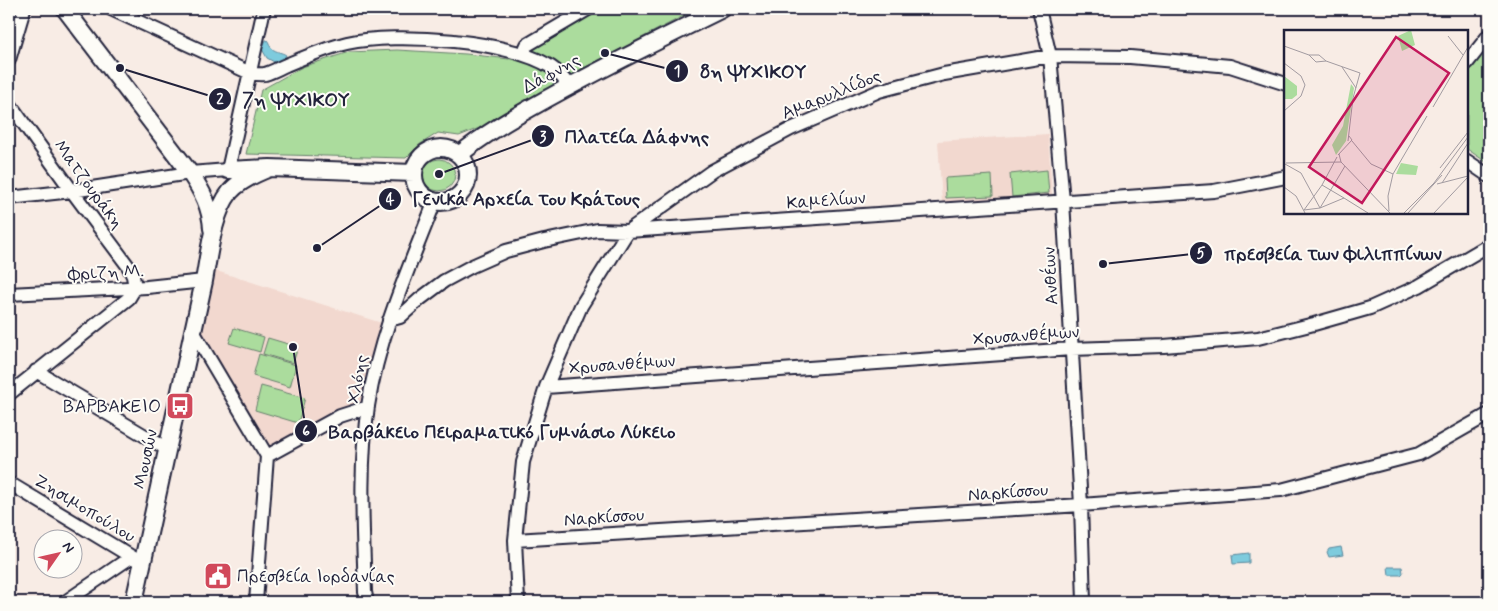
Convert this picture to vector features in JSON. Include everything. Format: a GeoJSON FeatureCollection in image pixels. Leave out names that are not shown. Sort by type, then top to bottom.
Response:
{"type":"FeatureCollection","features":[{"type":"Feature","properties":{"kind":"main road"},"geometry":{"type":"LineString","coordinates":[[65,9],[190,174],[209,208],[213,235]]}},
{"type":"Feature","properties":{"kind":"main road","name":"Δάφνης"},"geometry":{"type":"LineString","coordinates":[[459,155],[500,124],[623,57],[722,9]]}},
{"type":"Feature","properties":{"kind":"main road"},"geometry":{"type":"LineString","coordinates":[[435,148],[452,150],[459,155],[467,170],[467,179],[465,188],[459,194],[444,202],[435,201],[419,191],[414,173],[420,157],[435,148]]}},
{"type":"Feature","properties":{"kind":"main road"},"geometry":{"type":"LineString","coordinates":[[213,235],[222,206],[231,191],[256,173],[270,168]]}},
{"type":"Feature","properties":{"kind":"main road"},"geometry":{"type":"LineString","coordinates":[[228,170],[270,168],[414,173]]}},
{"type":"Feature","properties":{"kind":"main road","name":"Μουσών"},"geometry":{"type":"LineString","coordinates":[[134,602],[137,560],[167,449],[213,235]]}},
{"type":"Feature","properties":{"kind":"street"},"geometry":{"type":"LineString","coordinates":[[9,60],[24,9]]}},
{"type":"Feature","properties":{"kind":"street"},"geometry":{"type":"LineString","coordinates":[[111,9],[250,73],[264,74],[346,43],[385,38],[431,39],[486,46],[523,54],[550,66],[560,73],[569,86]]}},
{"type":"Feature","properties":{"kind":"street"},"geometry":{"type":"LineString","coordinates":[[9,198],[228,170],[264,9]]}},
{"type":"Feature","properties":{"kind":"street"},"geometry":{"type":"LineString","coordinates":[[523,54],[527,45],[588,9]]}},
{"type":"Feature","properties":{"kind":"street","name":"Ανθέων"},"geometry":{"type":"LineString","coordinates":[[1039,9],[1050,56],[1063,201],[1081,505],[1084,602]]}},
{"type":"Feature","properties":{"kind":"street"},"geometry":{"type":"LineString","coordinates":[[1468,62],[1489,35]]}},
{"type":"Feature","properties":{"kind":"street","name":"Αμαρυλλίδος"},"geometry":{"type":"LineString","coordinates":[[518,602],[515,540],[523,462],[546,387],[581,306],[628,231],[712,170],[791,129],[879,91],[944,74],[1050,56],[1130,58],[1230,66],[1284,83]]}},
{"type":"Feature","properties":{"kind":"street","name":"Ματζουράκη"},"geometry":{"type":"LineString","coordinates":[[9,103],[128,266],[133,276],[135,288]]}},
{"type":"Feature","properties":{"kind":"street"},"geometry":{"type":"LineString","coordinates":[[1468,162],[1489,176]]}},
{"type":"Feature","properties":{"kind":"street","name":"Καμελίων"},"geometry":{"type":"LineString","coordinates":[[389,320],[400,317],[420,298],[444,281],[506,251],[597,230],[628,231],[1214,191],[1284,177]]}},
{"type":"Feature","properties":{"kind":"street","name":"Χλόης"},"geometry":{"type":"LineString","coordinates":[[367,602],[365,592],[362,476],[368,407],[377,359],[389,320],[435,201]]}},
{"type":"Feature","properties":{"kind":"street","name":"Χρυσανθέμων"},"geometry":{"type":"LineString","coordinates":[[546,387],[1071,350],[1164,346],[1258,338],[1370,308],[1419,286],[1489,245]]}},
{"type":"Feature","properties":{"kind":"street","name":"Φριζη Μ."},"geometry":{"type":"LineString","coordinates":[[9,294],[135,288],[204,281]]}},
{"type":"Feature","properties":{"kind":"street"},"geometry":{"type":"LineString","coordinates":[[9,394],[129,298],[135,288]]}},
{"type":"Feature","properties":{"kind":"street"},"geometry":{"type":"LineString","coordinates":[[193,331],[267,456],[256,602]]}},
{"type":"Feature","properties":{"kind":"street"},"geometry":{"type":"LineString","coordinates":[[36,371],[167,449]]}},
{"type":"Feature","properties":{"kind":"street"},"geometry":{"type":"LineString","coordinates":[[267,456],[340,416],[368,407]]}},
{"type":"Feature","properties":{"kind":"street","name":"Ναρκίσσου"},"geometry":{"type":"LineString","coordinates":[[515,540],[1081,505],[1281,490],[1419,454],[1489,414]]}},
{"type":"Feature","properties":{"kind":"street","name":"Ζησιμοπούλου"},"geometry":{"type":"LineString","coordinates":[[9,482],[137,560]]}},
{"type":"Feature","properties":{"kind":"street"},"geometry":{"type":"LineString","coordinates":[[65,602],[137,560]]}},
{"type":"Feature","properties":{"kind":"shaded area"},"geometry":{"type":"Polygon","coordinates":[[[1048,134],[1052,195],[942,203],[938,141],[1048,134]]]}},
{"type":"Feature","properties":{"kind":"shaded area"},"geometry":{"type":"Polygon","coordinates":[[[207,268],[388,325],[368,405],[268,454],[195,330],[207,268]]]}},
{"type":"Feature","properties":{"kind":"green space"},"geometry":{"type":"Polygon","coordinates":[[[598,9],[697,9],[576,72],[482,127],[459,136],[438,133],[419,145],[406,158],[246,154],[261,90],[302,67],[349,52],[397,50],[466,54],[509,59],[598,9]]]}},
{"type":"Feature","properties":{"kind":"green space"},"geometry":{"type":"Polygon","coordinates":[[[1489,42],[1489,164],[1468,150],[1468,69],[1489,42]]]}},
{"type":"Feature","properties":{"kind":"green space"},"geometry":{"type":"Polygon","coordinates":[[[439,159],[451,163],[455,175],[451,187],[439,191],[427,187],[423,175],[427,163],[439,159]]]}},
{"type":"Feature","properties":{"kind":"green space"},"geometry":{"type":"Polygon","coordinates":[[[1047,170],[1049,193],[1012,197],[1010,174],[1047,170]]]}},
{"type":"Feature","properties":{"kind":"green space"},"geometry":{"type":"Polygon","coordinates":[[[992,175],[993,196],[946,198],[945,178],[992,175]]]}},
{"type":"Feature","properties":{"kind":"green space"},"geometry":{"type":"Polygon","coordinates":[[[234,328],[264,337],[260,352],[229,343],[234,328]]]}},
{"type":"Feature","properties":{"kind":"green space"},"geometry":{"type":"Polygon","coordinates":[[[268,338],[298,347],[293,363],[263,354],[268,338]]]}},
{"type":"Feature","properties":{"kind":"green space"},"geometry":{"type":"Polygon","coordinates":[[[259,354],[296,365],[290,387],[253,376],[259,354]]]}},
{"type":"Feature","properties":{"kind":"green space"},"geometry":{"type":"Polygon","coordinates":[[[261,386],[305,398],[298,423],[255,410],[261,386]]]}},
{"type":"Feature","properties":{"kind":"water"},"geometry":{"type":"Polygon","coordinates":[[[266,40],[273,50],[286,55],[283,60],[276,63],[267,58],[262,49],[266,40]]]}},
{"type":"Feature","properties":{"kind":"water"},"geometry":{"type":"Polygon","coordinates":[[[1341,547],[1343,555],[1329,557],[1327,552],[1329,549],[1341,547]]]}},
{"type":"Feature","properties":{"kind":"water"},"geometry":{"type":"Polygon","coordinates":[[[1249,553],[1249,563],[1233,564],[1232,555],[1249,553]]]}},
{"type":"Feature","properties":{"kind":"water"},"geometry":{"type":"Polygon","coordinates":[[[1388,567],[1402,567],[1403,573],[1401,575],[1389,575],[1388,567]]]}},
{"type":"Feature","properties":{"kind":"place","name":"8η ΨΥΧΙΚΟΥ"},"geometry":{"type":"Point","coordinates":[605,53]}},
{"type":"Feature","properties":{"kind":"place","name":"7η ΨΥΧΙΚΟΥ"},"geometry":{"type":"Point","coordinates":[120,68]}},
{"type":"Feature","properties":{"kind":"place","name":"Πλατεία Δάφνης"},"geometry":{"type":"Point","coordinates":[439,174]}},
{"type":"Feature","properties":{"kind":"place","name":"Γενικά Αρχεία του Κράτους"},"geometry":{"type":"Point","coordinates":[317,248]}},
{"type":"Feature","properties":{"kind":"place","name":"πρεσβεία των Φιλιππίνων"},"geometry":{"type":"Point","coordinates":[1103,264]}},
{"type":"Feature","properties":{"kind":"place","name":"Βαρβάκειο Πειραματικό Γυμνάσιο Λύκειο"},"geometry":{"type":"Point","coordinates":[293,347]}},
{"type":"Feature","properties":{"kind":"place","name":"ΒΑΡΒΑΚΕΙΟ"},"geometry":{"type":"Point","coordinates":[180,406]}},
{"type":"Feature","properties":{"kind":"place","name":"Πρεσβεία Ιορδανίας"},"geometry":{"type":"Point","coordinates":[218,576]}}]}
